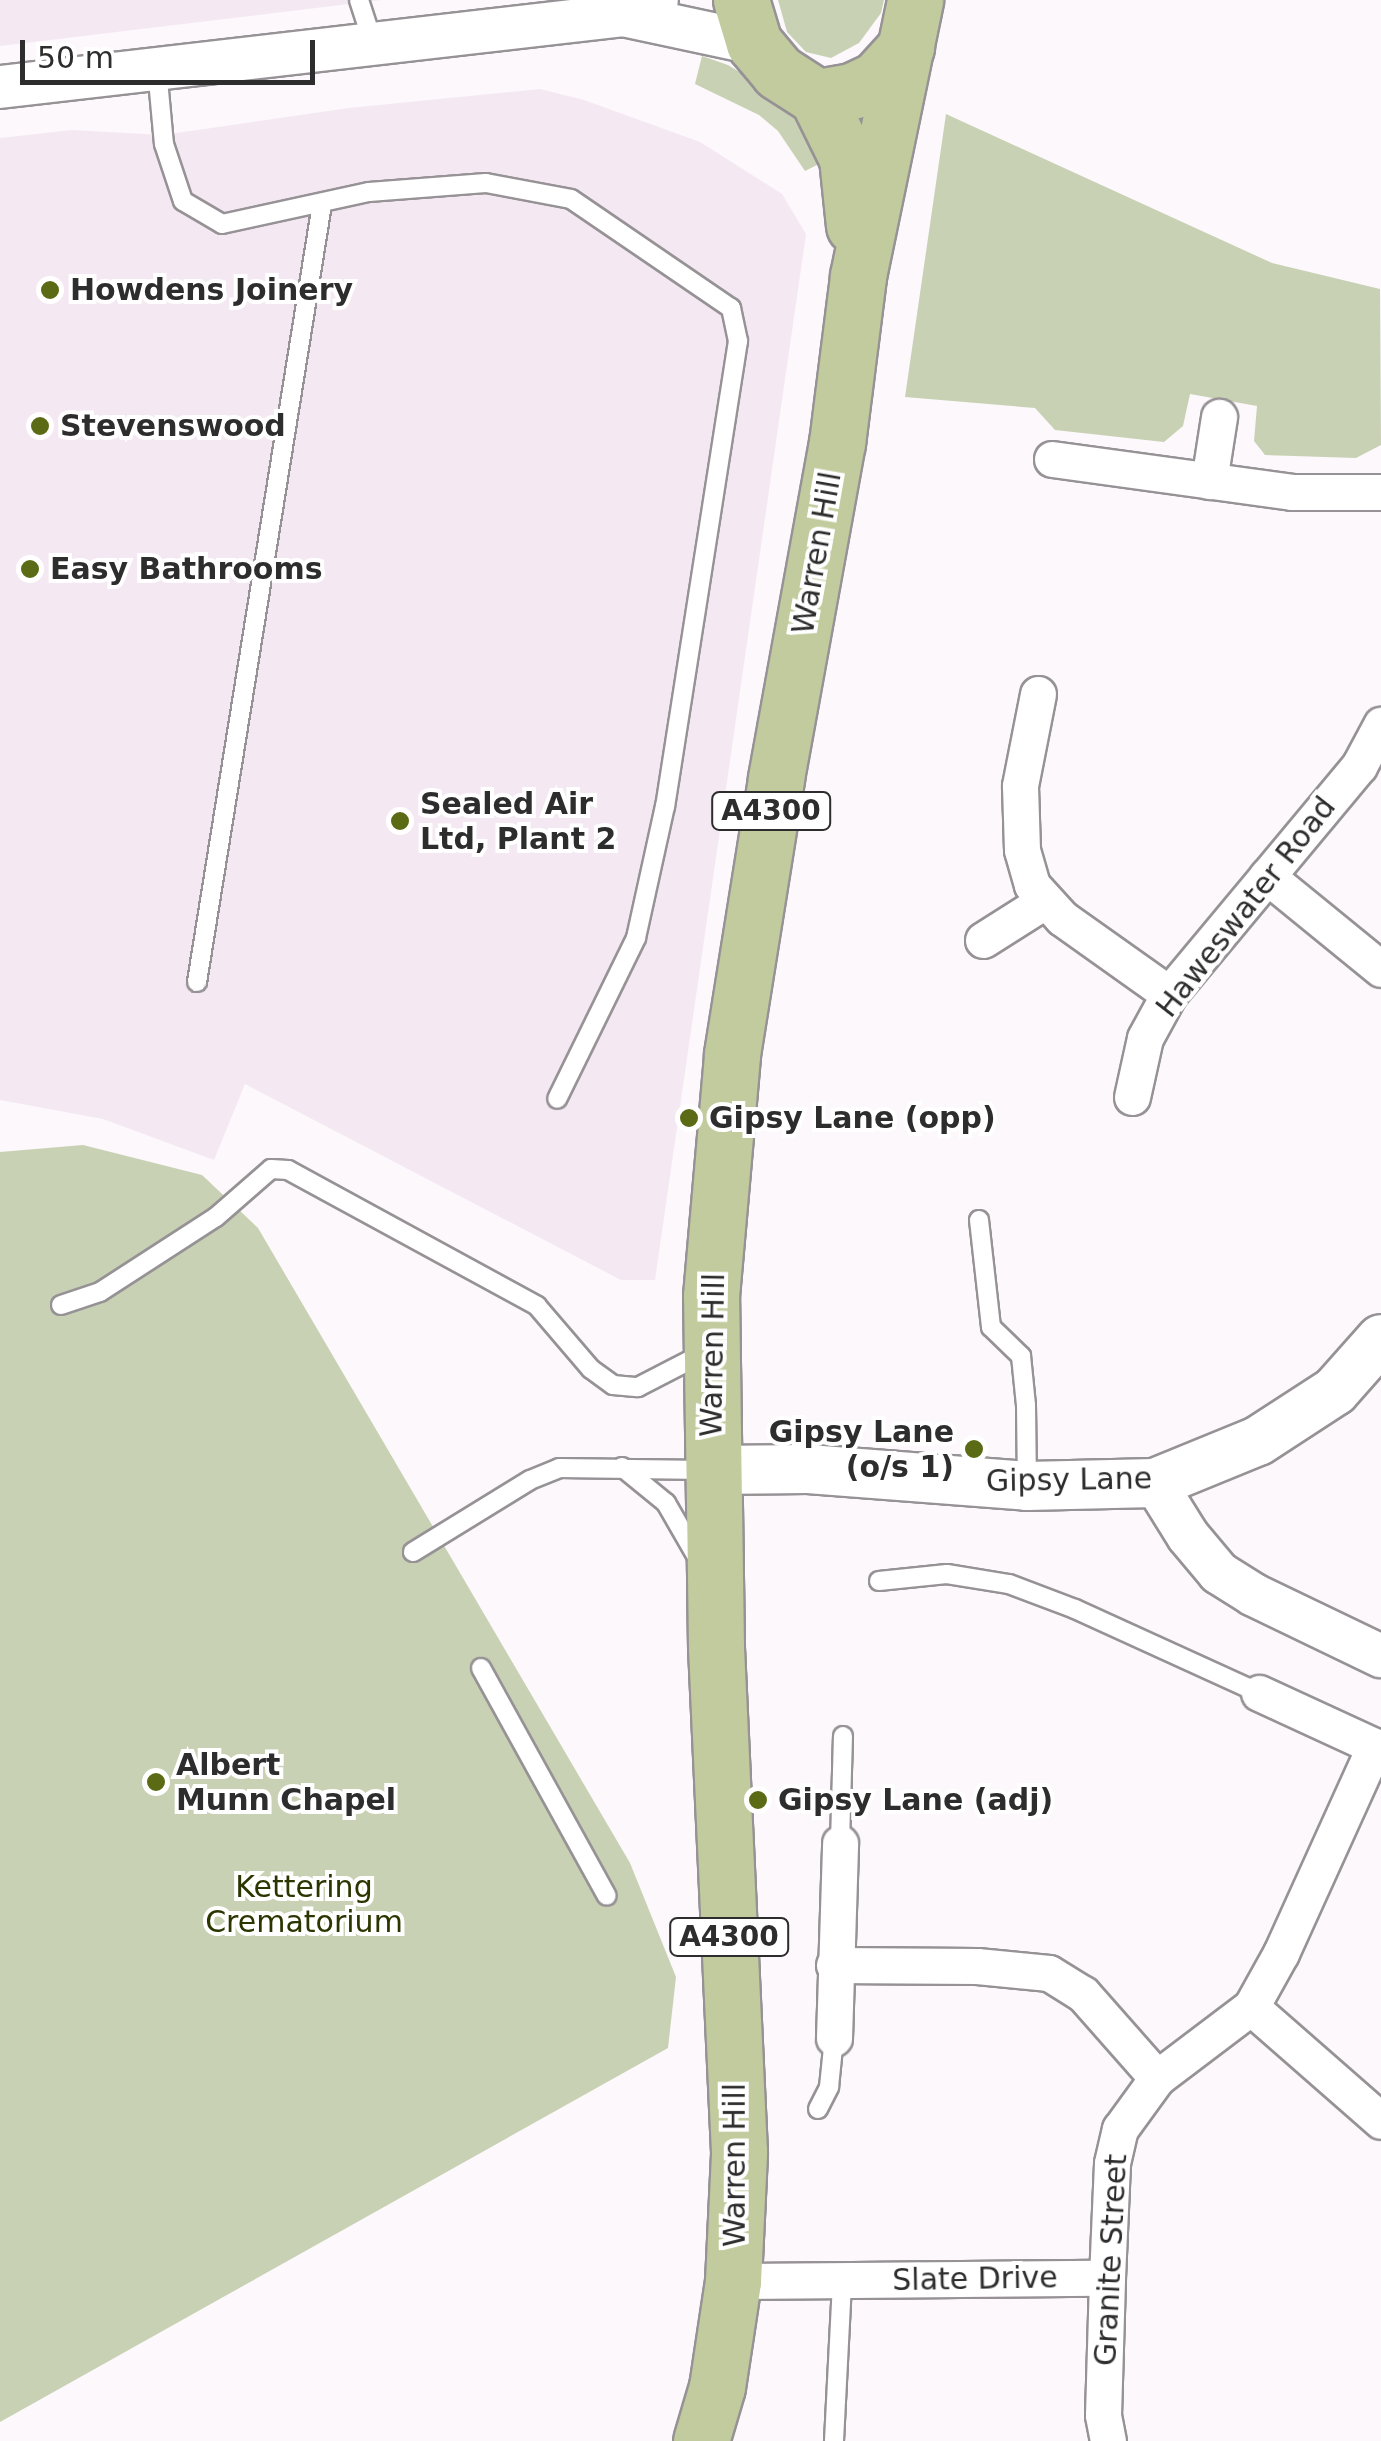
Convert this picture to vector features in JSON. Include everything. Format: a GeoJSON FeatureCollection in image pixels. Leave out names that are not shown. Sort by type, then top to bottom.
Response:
{"type":"FeatureCollection","features":[{"type":"Feature","properties":{"kind":"main road","name":"A4300"},"geometry":{"type":"LineString","coordinates":[[747,22],[778,72],[817,97],[852,91],[876,80],[915,13]]}},
{"type":"Feature","properties":{"kind":"main road","name":"Warren Hill"},"geometry":{"type":"LineString","coordinates":[[701,2441],[717,2387],[733,2281],[740,2152],[714,1593],[711,1349],[711,1296],[732,1054],[776,778],[837,443],[858,276],[915,13]]}},
{"type":"Feature","properties":{"kind":"main road","name":"Warren Hill"},"geometry":{"type":"LineString","coordinates":[[817,97],[848,158],[858,276]]}},
{"type":"Feature","properties":{"kind":"main road","name":"Gipsy Lane"},"geometry":{"type":"LineString","coordinates":[[712,1470],[808,1469],[1027,1486],[1156,1483],[1258,1442],[1335,1391],[1381,1339]]}},
{"type":"Feature","properties":{"kind":"street"},"geometry":{"type":"LineString","coordinates":[[0,87],[640,8],[747,22]]}},
{"type":"Feature","properties":{"kind":"street"},"geometry":{"type":"LineString","coordinates":[[1209,482],[1219,416]]}},
{"type":"Feature","properties":{"kind":"street"},"geometry":{"type":"LineString","coordinates":[[1052,460],[1292,492],[1381,492]]}},
{"type":"Feature","properties":{"kind":"street"},"geometry":{"type":"LineString","coordinates":[[1038,694],[1020,786],[1022,850],[1032,885],[1043,902],[1169,994]]}},
{"type":"Feature","properties":{"kind":"street","name":"Haweswater Road"},"geometry":{"type":"LineString","coordinates":[[1132,1097],[1146,1038],[1169,994],[1358,766],[1381,726]]}},
{"type":"Feature","properties":{"kind":"street"},"geometry":{"type":"LineString","coordinates":[[1267,876],[1381,969]]}},
{"type":"Feature","properties":{"kind":"street"},"geometry":{"type":"LineString","coordinates":[[983,940],[1043,902]]}},
{"type":"Feature","properties":{"kind":"street"},"geometry":{"type":"LineString","coordinates":[[1156,1483],[1188,1536],[1219,1573],[1254,1595],[1381,1656]]}},
{"type":"Feature","properties":{"kind":"street","name":"Granite Street"},"geometry":{"type":"LineString","coordinates":[[1108,2441],[1103,2415],[1107,2278],[1112,2163],[1120,2129],[1134,2104],[1157,2078],[1251,2007],[1281,1953],[1378,1748],[1259,1693]]}},
{"type":"Feature","properties":{"kind":"street"},"geometry":{"type":"LineString","coordinates":[[834,2038],[840,1843]]}},
{"type":"Feature","properties":{"kind":"street"},"geometry":{"type":"LineString","coordinates":[[834,1965],[977,1966],[1049,1973],[1082,1994],[1157,2078]]}},
{"type":"Feature","properties":{"kind":"street"},"geometry":{"type":"LineString","coordinates":[[1251,2007],[1381,2121]]}},
{"type":"Feature","properties":{"kind":"street","name":"Slate Drive"},"geometry":{"type":"LineString","coordinates":[[733,2281],[1107,2278]]}},
{"type":"Feature","properties":{"kind":"lane"},"geometry":{"type":"LineString","coordinates":[[359,0],[373,43]]}},
{"type":"Feature","properties":{"kind":"lane"},"geometry":{"type":"LineString","coordinates":[[158,69],[164,144],[183,201],[222,224],[369,192],[486,183],[572,199],[730,308],[738,341],[665,806],[636,938],[557,1098]]}},
{"type":"Feature","properties":{"kind":"lane"},"geometry":{"type":"LineString","coordinates":[[197,982],[322,204]]}},
{"type":"Feature","properties":{"kind":"lane"},"geometry":{"type":"LineString","coordinates":[[61,1305],[100,1292],[216,1217],[270,1170],[288,1170],[537,1306],[591,1369],[613,1385],[638,1387],[661,1379],[711,1349]]}},
{"type":"Feature","properties":{"kind":"lane"},"geometry":{"type":"LineString","coordinates":[[980,1220],[991,1327],[1020,1356],[1026,1405],[1027,1486]]}},
{"type":"Feature","properties":{"kind":"lane"},"geometry":{"type":"LineString","coordinates":[[622,1467],[666,1503],[714,1593]]}},
{"type":"Feature","properties":{"kind":"lane"},"geometry":{"type":"LineString","coordinates":[[413,1552],[530,1480],[559,1468],[712,1470]]}},
{"type":"Feature","properties":{"kind":"lane"},"geometry":{"type":"LineString","coordinates":[[879,1581],[947,1574],[1008,1584],[1075,1609],[1259,1693]]}},
{"type":"Feature","properties":{"kind":"lane"},"geometry":{"type":"LineString","coordinates":[[481,1668],[607,1896]]}},
{"type":"Feature","properties":{"kind":"lane"},"geometry":{"type":"LineString","coordinates":[[840,1843],[844,1736]]}},
{"type":"Feature","properties":{"kind":"lane"},"geometry":{"type":"LineString","coordinates":[[818,2109],[828,2087],[834,2038]]}},
{"type":"Feature","properties":{"kind":"lane"},"geometry":{"type":"LineString","coordinates":[[834,2441],[842,2281]]}},
{"type":"Feature","properties":{"kind":"shaded area"},"geometry":{"type":"Polygon","coordinates":[[[0,0],[382,0],[0,46],[0,0]]]}},
{"type":"Feature","properties":{"kind":"shaded area"},"geometry":{"type":"Polygon","coordinates":[[[540,89],[584,100],[700,142],[782,194],[806,234],[655,1280],[621,1280],[245,1084],[214,1160],[103,1119],[0,1100],[0,138],[72,130],[163,135],[349,108],[540,89]]]}},
{"type":"Feature","properties":{"kind":"green space"},"geometry":{"type":"Polygon","coordinates":[[[778,0],[884,0],[881,13],[859,43],[831,58],[806,52],[787,32],[778,0]]]}},
{"type":"Feature","properties":{"kind":"green space"},"geometry":{"type":"Polygon","coordinates":[[[702,56],[728,65],[772,92],[797,119],[823,162],[805,171],[778,131],[759,115],[695,84],[702,56]]]}},
{"type":"Feature","properties":{"kind":"green space"},"geometry":{"type":"Polygon","coordinates":[[[946,114],[1272,263],[1380,289],[1381,445],[1356,458],[1265,455],[1254,441],[1257,406],[1190,394],[1183,426],[1164,442],[1055,430],[1035,408],[905,397],[946,114]]]}},
{"type":"Feature","properties":{"kind":"green space","name":"Kettering Crematorium"},"geometry":{"type":"Polygon","coordinates":[[[83,1145],[202,1175],[258,1228],[630,1863],[676,1977],[668,2048],[0,2422],[0,1152],[83,1145]]]}},
{"type":"Feature","properties":{"kind":"place","name":"Howdens Joinery"},"geometry":{"type":"Point","coordinates":[50,290]}},
{"type":"Feature","properties":{"kind":"place","name":"Stevenswood"},"geometry":{"type":"Point","coordinates":[40,426]}},
{"type":"Feature","properties":{"kind":"place","name":"Easy Bathrooms"},"geometry":{"type":"Point","coordinates":[30,569]}},
{"type":"Feature","properties":{"kind":"place","name":"Sealed Air Ltd, Plant 2"},"geometry":{"type":"Point","coordinates":[400,821]}},
{"type":"Feature","properties":{"kind":"place","name":"Gipsy Lane (opp)"},"geometry":{"type":"Point","coordinates":[689,1118]}},
{"type":"Feature","properties":{"kind":"place","name":"Gipsy Lane (o/s 1)"},"geometry":{"type":"Point","coordinates":[974,1449]}},
{"type":"Feature","properties":{"kind":"place","name":"Albert Munn Chapel"},"geometry":{"type":"Point","coordinates":[156,1782]}},
{"type":"Feature","properties":{"kind":"place","name":"Gipsy Lane (adj)"},"geometry":{"type":"Point","coordinates":[758,1800]}}]}
